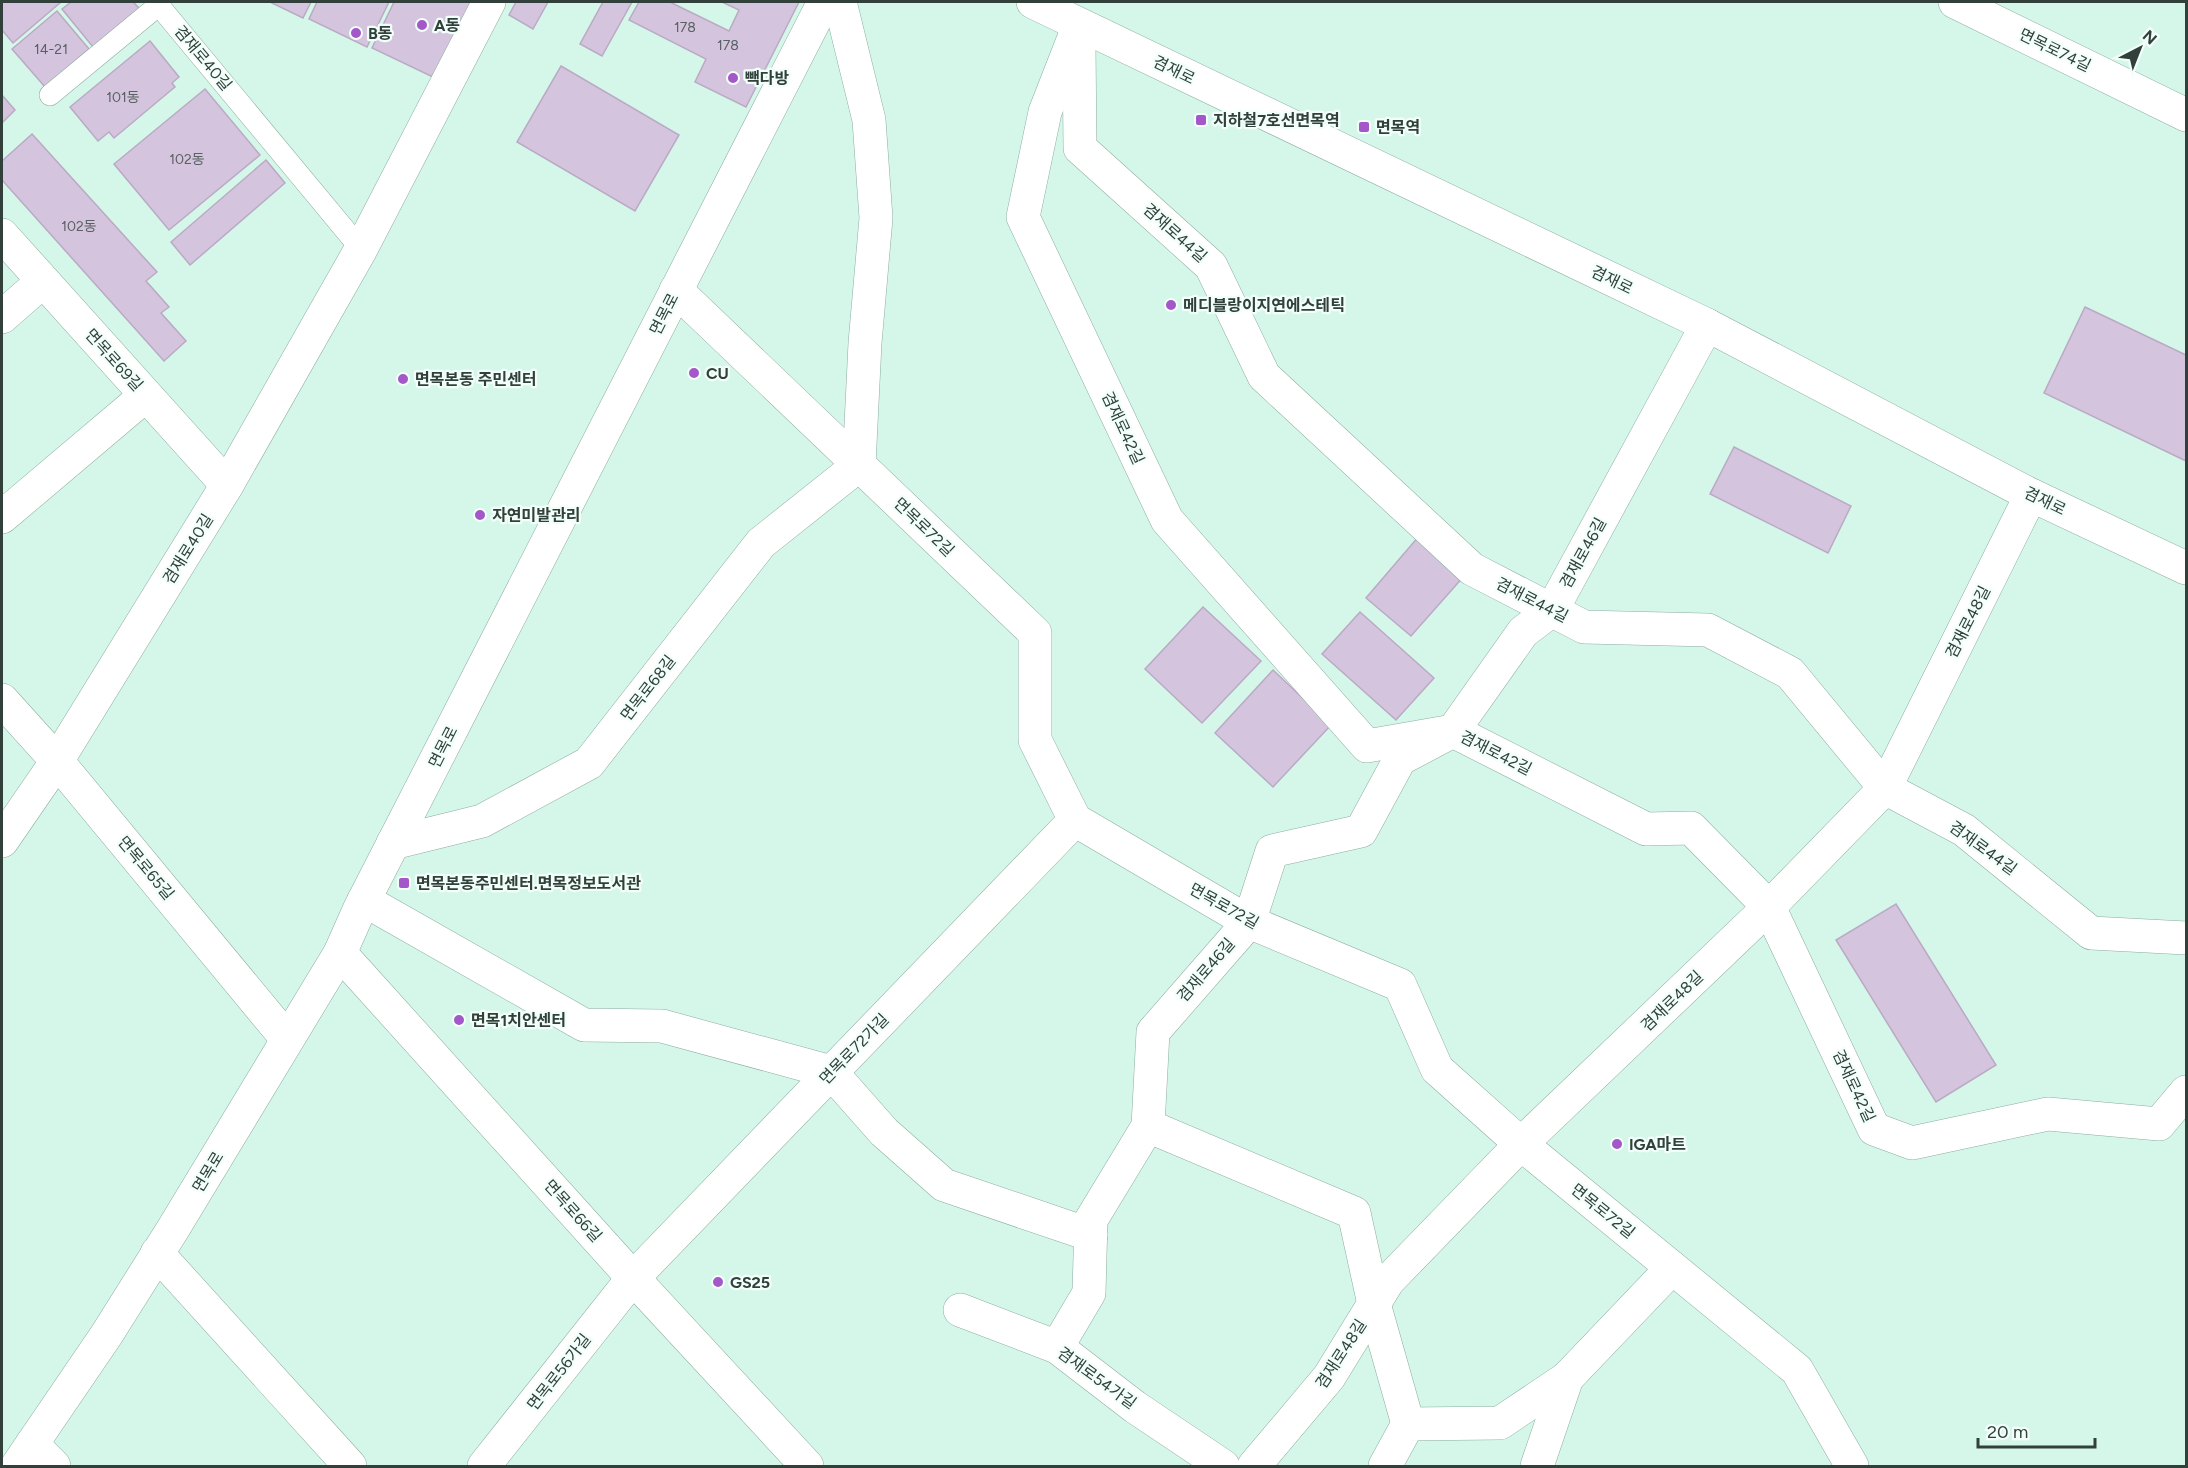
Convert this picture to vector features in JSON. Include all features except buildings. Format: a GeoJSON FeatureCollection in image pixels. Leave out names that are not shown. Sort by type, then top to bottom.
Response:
{"type":"FeatureCollection","features":[{"type":"Feature","properties":{"kind":"street","name":"겸재로40길"},"geometry":{"type":"LineString","coordinates":[[2,841],[57,761],[227,485],[361,249],[489,2]]}},
{"type":"Feature","properties":{"kind":"street","name":"면목로"},"geometry":{"type":"LineString","coordinates":[[34,1459],[107,1334],[340,953],[393,843],[824,2]]}},
{"type":"Feature","properties":{"kind":"street"},"geometry":{"type":"LineString","coordinates":[[840,2],[869,120],[876,218],[865,343],[859,465]]}},
{"type":"Feature","properties":{"kind":"street","name":"겸재로"},"geometry":{"type":"LineString","coordinates":[[1033,2],[1707,325],[2031,495],[2187,568]]}},
{"type":"Feature","properties":{"kind":"street","name":"면목로74길"},"geometry":{"type":"LineString","coordinates":[[1955,2],[2187,115]]}},
{"type":"Feature","properties":{"kind":"street","name":"겸재로44길"},"geometry":{"type":"LineString","coordinates":[[1079,25],[1080,148],[1211,266],[1264,376],[1472,569],[1584,627],[1708,630],[1790,673],[1885,788],[1964,830],[2091,933],[2187,938]]}},
{"type":"Feature","properties":{"kind":"street","name":"겸재로42길"},"geometry":{"type":"LineString","coordinates":[[1079,25],[1045,112],[1023,217],[1167,520],[1367,746],[1453,731],[1646,829],[1691,828],[1769,907],[1874,1129],[1912,1143],[2048,1114],[2159,1124],[2187,1092]]}},
{"type":"Feature","properties":{"kind":"street","name":"면목로69길"},"geometry":{"type":"LineString","coordinates":[[2,236],[227,485]]}},
{"type":"Feature","properties":{"kind":"street"},"geometry":{"type":"LineString","coordinates":[[2,317],[43,281]]}},
{"type":"Feature","properties":{"kind":"street","name":"면목로72길"},"geometry":{"type":"LineString","coordinates":[[676,290],[1035,633],[1035,740],[1075,820],[1249,922],[1400,984],[1437,1069],[1521,1144],[1797,1370],[1852,1467]]}},
{"type":"Feature","properties":{"kind":"street","name":"겸재로46길"},"geometry":{"type":"LineString","coordinates":[[1057,1347],[1089,1293],[1091,1220],[1148,1126],[1153,1032],[1249,922],[1272,851],[1361,831],[1400,759],[1453,731],[1523,632],[1552,610],[1707,325]]}},
{"type":"Feature","properties":{"kind":"street"},"geometry":{"type":"LineString","coordinates":[[2,517],[146,396]]}},
{"type":"Feature","properties":{"kind":"street","name":"면목로68길"},"geometry":{"type":"LineString","coordinates":[[393,843],[482,821],[589,763],[761,543],[859,465]]}},
{"type":"Feature","properties":{"kind":"street","name":"겸재로48길"},"geometry":{"type":"LineString","coordinates":[[1254,1467],[1329,1377],[1388,1281],[1521,1144],[1769,907],[1885,788],[2031,495]]}},
{"type":"Feature","properties":{"kind":"street","name":"면목로65길"},"geometry":{"type":"LineString","coordinates":[[2,700],[57,761],[287,1039]]}},
{"type":"Feature","properties":{"kind":"street","name":"면목로72가길"},"geometry":{"type":"LineString","coordinates":[[633,1278],[1075,820]]}},
{"type":"Feature","properties":{"kind":"street"},"geometry":{"type":"LineString","coordinates":[[364,900],[584,1025],[662,1026],[831,1072],[884,1132],[944,1185],[1091,1235]]}},
{"type":"Feature","properties":{"kind":"street","name":"면목로66길"},"geometry":{"type":"LineString","coordinates":[[340,953],[807,1467]]}},
{"type":"Feature","properties":{"kind":"street"},"geometry":{"type":"LineString","coordinates":[[1148,1126],[1354,1213],[1374,1304],[1408,1424],[1385,1467]]}},
{"type":"Feature","properties":{"kind":"street"},"geometry":{"type":"LineString","coordinates":[[157,1254],[350,1467]]}},
{"type":"Feature","properties":{"kind":"street"},"geometry":{"type":"LineString","coordinates":[[1408,1424],[1500,1423],[1568,1378],[1672,1268]]}},
{"type":"Feature","properties":{"kind":"street","name":"면목로56가길"},"geometry":{"type":"LineString","coordinates":[[484,1467],[633,1278]]}},
{"type":"Feature","properties":{"kind":"street","name":"겸재로54가길"},"geometry":{"type":"LineString","coordinates":[[960,1310],[1057,1347],[1135,1407],[1223,1467]]}},
{"type":"Feature","properties":{"kind":"street"},"geometry":{"type":"LineString","coordinates":[[1537,1467],[1568,1378]]}},
{"type":"Feature","properties":{"kind":"lane","name":"겸재로40길"},"geometry":{"type":"LineString","coordinates":[[50,95],[158,3],[361,249]]}},
{"type":"Feature","properties":{"kind":"place","name":"A동"},"geometry":{"type":"Point","coordinates":[422,25]}},
{"type":"Feature","properties":{"kind":"place","name":"B동"},"geometry":{"type":"Point","coordinates":[356,33]}},
{"type":"Feature","properties":{"kind":"place","name":"빽다방"},"geometry":{"type":"Point","coordinates":[733,78]}},
{"type":"Feature","properties":{"kind":"place","name":"지하철7호선면목역"},"geometry":{"type":"Point","coordinates":[1201,120]}},
{"type":"Feature","properties":{"kind":"place","name":"면목역"},"geometry":{"type":"Point","coordinates":[1364,127]}},
{"type":"Feature","properties":{"kind":"place","name":"메디블랑이지연에스테틱"},"geometry":{"type":"Point","coordinates":[1171,305]}},
{"type":"Feature","properties":{"kind":"place","name":"CU"},"geometry":{"type":"Point","coordinates":[694,373]}},
{"type":"Feature","properties":{"kind":"place","name":"면목본동 주민센터"},"geometry":{"type":"Point","coordinates":[403,379]}},
{"type":"Feature","properties":{"kind":"place","name":"자연미발관리"},"geometry":{"type":"Point","coordinates":[480,515]}},
{"type":"Feature","properties":{"kind":"place","name":"면목본동주민센터.면목정보도서관"},"geometry":{"type":"Point","coordinates":[404,883]}},
{"type":"Feature","properties":{"kind":"place","name":"면목1치안센터"},"geometry":{"type":"Point","coordinates":[459,1020]}},
{"type":"Feature","properties":{"kind":"place","name":"IGA마트"},"geometry":{"type":"Point","coordinates":[1617,1144]}},
{"type":"Feature","properties":{"kind":"place","name":"GS25"},"geometry":{"type":"Point","coordinates":[718,1282]}}]}
